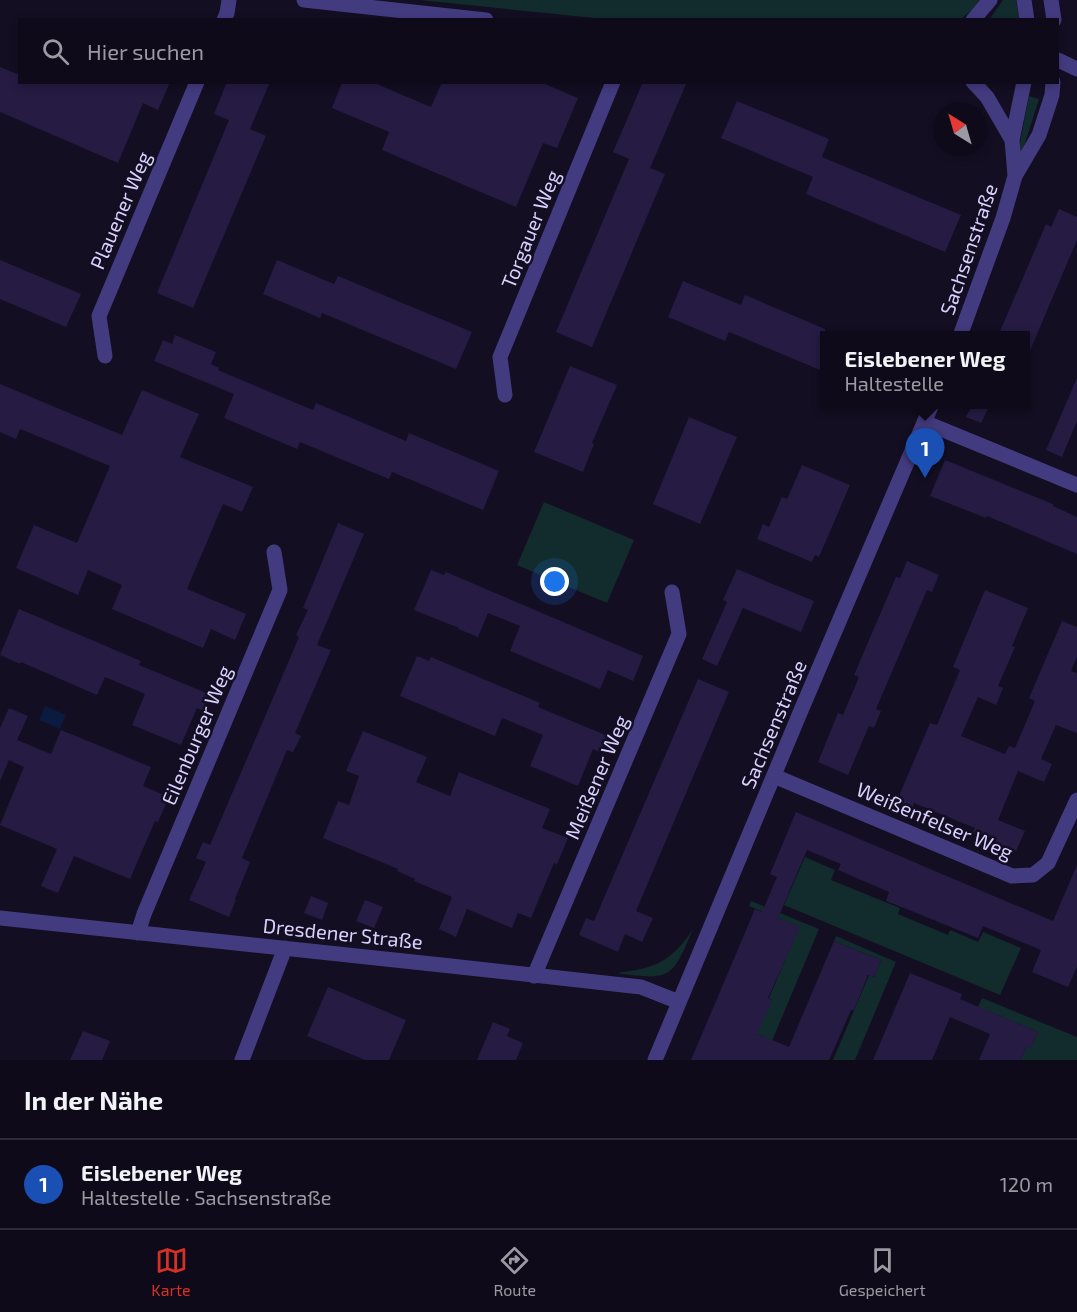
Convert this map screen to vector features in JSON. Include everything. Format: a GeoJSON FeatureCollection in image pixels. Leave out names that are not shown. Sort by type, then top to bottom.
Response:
{"type":"FeatureCollection","features":[{"type":"Feature","properties":{"kind":"street"},"geometry":{"type":"LineString","coordinates":[[225,18],[229,0]]}},
{"type":"Feature","properties":{"kind":"street"},"geometry":{"type":"LineString","coordinates":[[304,0],[468,18]]}},
{"type":"Feature","properties":{"kind":"street"},"geometry":{"type":"LineString","coordinates":[[975,18],[990,0]]}},
{"type":"Feature","properties":{"kind":"street"},"geometry":{"type":"LineString","coordinates":[[1024,0],[1027,18]]}},
{"type":"Feature","properties":{"kind":"street"},"geometry":{"type":"LineString","coordinates":[[1051,0],[1054,18]]}},
{"type":"Feature","properties":{"kind":"street"},"geometry":{"type":"LineString","coordinates":[[1059,60],[1077,69]]}},
{"type":"Feature","properties":{"kind":"street","name":"Plauener Weg"},"geometry":{"type":"LineString","coordinates":[[105,356],[99,316],[196,84]]}},
{"type":"Feature","properties":{"kind":"street","name":"Torgauer Weg"},"geometry":{"type":"LineString","coordinates":[[505,395],[500,357],[612,84]]}},
{"type":"Feature","properties":{"kind":"street"},"geometry":{"type":"LineString","coordinates":[[975,84],[987,98],[1012,140]]}},
{"type":"Feature","properties":{"kind":"street","name":"Sachsenstraße"},"geometry":{"type":"LineString","coordinates":[[1015,176],[1012,140],[1024,84]]}},
{"type":"Feature","properties":{"kind":"street","name":"Sachsenstraße"},"geometry":{"type":"LineString","coordinates":[[962,331],[1003,218],[1015,176],[1040,135],[1052,95],[1053,84]]}},
{"type":"Feature","properties":{"kind":"street","name":"Sachsenstraße"},"geometry":{"type":"LineString","coordinates":[[655,1060],[930,409]]}},
{"type":"Feature","properties":{"kind":"street"},"geometry":{"type":"LineString","coordinates":[[924,422],[1077,485]]}},
{"type":"Feature","properties":{"kind":"street","name":"Eilenburger Weg"},"geometry":{"type":"LineString","coordinates":[[138,933],[280,590],[274,552]]}},
{"type":"Feature","properties":{"kind":"street","name":"Meißener Weg"},"geometry":{"type":"LineString","coordinates":[[534,976],[679,634],[672,592]]}},
{"type":"Feature","properties":{"kind":"street","name":"Weißenfelser Weg"},"geometry":{"type":"LineString","coordinates":[[774,777],[1012,876],[1033,875],[1048,863],[1077,800]]}},
{"type":"Feature","properties":{"kind":"street","name":"Dresdener Straße"},"geometry":{"type":"LineString","coordinates":[[0,918],[641,987],[679,1002]]}},
{"type":"Feature","properties":{"kind":"street"},"geometry":{"type":"LineString","coordinates":[[242,1060],[285,948]]}},
{"type":"Feature","properties":{"kind":"green space"},"geometry":{"type":"Polygon","coordinates":[[[419,0],[981,0],[962,18],[594,18],[419,0]]]}},
{"type":"Feature","properties":{"kind":"green space"},"geometry":{"type":"Polygon","coordinates":[[[1003,0],[1016,0],[1019,18],[990,18],[1003,0]]]}},
{"type":"Feature","properties":{"kind":"green space"},"geometry":{"type":"Polygon","coordinates":[[[1029,96],[1039,99],[1020,159],[1017,158],[1029,96]]]}},
{"type":"Feature","properties":{"kind":"green space"},"geometry":{"type":"Polygon","coordinates":[[[544,502],[634,540],[607,603],[517,565],[544,502]]]}},
{"type":"Feature","properties":{"kind":"green space"},"geometry":{"type":"Polygon","coordinates":[[[805,857],[835,870],[831,880],[900,908],[898,914],[948,935],[950,930],[978,942],[983,932],[1021,948],[1000,995],[784,905],[805,857]]]}},
{"type":"Feature","properties":{"kind":"green space"},"geometry":{"type":"Polygon","coordinates":[[[751,901],[819,929],[764,1060],[734,1060],[765,1037],[754,1033],[772,1000],[769,998],[799,927],[749,906],[751,901]]]}},
{"type":"Feature","properties":{"kind":"green space"},"geometry":{"type":"Polygon","coordinates":[[[693,929],[680,958],[668,972],[660,976],[617,973],[652,966],[670,956],[693,929]]]}},
{"type":"Feature","properties":{"kind":"green space"},"geometry":{"type":"Polygon","coordinates":[[[836,936],[896,962],[855,1060],[833,1060],[869,975],[874,977],[881,960],[834,941],[836,936]]]}},
{"type":"Feature","properties":{"kind":"green space"},"geometry":{"type":"Polygon","coordinates":[[[982,998],[1077,1037],[1077,1060],[1020,1060],[1027,1046],[1031,1047],[1038,1032],[978,1007],[982,998]]]}},
{"type":"Feature","properties":{"kind":"water"},"geometry":{"type":"Polygon","coordinates":[[[45,706],[66,715],[60,729],[39,720],[45,706]]]}},
{"type":"Feature","properties":{"kind":"building"},"geometry":{"type":"Polygon","coordinates":[[[0,67],[18,74],[18,84],[169,84],[158,110],[143,103],[118,163],[0,112],[0,67]]]}},
{"type":"Feature","properties":{"kind":"building"},"geometry":{"type":"Polygon","coordinates":[[[226,84],[269,84],[250,129],[266,136],[193,308],[157,293],[229,120],[214,114],[226,84]]]}},
{"type":"Feature","properties":{"kind":"building"},"geometry":{"type":"Polygon","coordinates":[[[341,84],[377,84],[431,107],[441,84],[545,84],[578,98],[557,148],[543,143],[516,207],[382,150],[389,132],[332,108],[341,84]]]}},
{"type":"Feature","properties":{"kind":"building"},"geometry":{"type":"Polygon","coordinates":[[[642,84],[686,84],[650,168],[665,174],[592,347],[556,332],[629,159],[613,152],[642,84]]]}},
{"type":"Feature","properties":{"kind":"building"},"geometry":{"type":"Polygon","coordinates":[[[737,101],[829,139],[822,157],[961,215],[945,252],[806,194],[813,177],[721,138],[737,101]]]}},
{"type":"Feature","properties":{"kind":"building"},"geometry":{"type":"Polygon","coordinates":[[[1059,209],[1077,217],[1077,240],[1030,351],[1030,331],[1000,331],[1046,224],[1051,227],[1059,209]]]}},
{"type":"Feature","properties":{"kind":"building"},"geometry":{"type":"Polygon","coordinates":[[[0,260],[81,294],[66,327],[0,299],[0,260]]]}},
{"type":"Feature","properties":{"kind":"building"},"geometry":{"type":"Polygon","coordinates":[[[277,260],[334,284],[338,276],[472,332],[456,369],[322,313],[320,318],[263,294],[277,260]]]}},
{"type":"Feature","properties":{"kind":"building"},"geometry":{"type":"Polygon","coordinates":[[[683,281],[741,305],[745,295],[825,329],[825,331],[820,331],[820,370],[729,332],[725,341],[668,317],[683,281]]]}},
{"type":"Feature","properties":{"kind":"building"},"geometry":{"type":"Polygon","coordinates":[[[175,335],[216,352],[211,364],[219,368],[218,370],[258,387],[313,410],[316,403],[406,441],[409,433],[499,471],[483,510],[392,472],[389,479],[300,442],[297,449],[224,418],[234,394],[154,361],[163,340],[172,344],[175,335]]]}},
{"type":"Feature","properties":{"kind":"building"},"geometry":{"type":"Polygon","coordinates":[[[570,366],[617,385],[592,443],[594,444],[583,472],[534,452],[570,366]]]}},
{"type":"Feature","properties":{"kind":"building"},"geometry":{"type":"Polygon","coordinates":[[[1077,378],[1077,421],[1062,457],[1046,450],[1077,378]]]}},
{"type":"Feature","properties":{"kind":"building"},"geometry":{"type":"Polygon","coordinates":[[[0,384],[122,435],[142,390],[199,414],[180,457],[253,487],[242,512],[223,504],[187,589],[246,614],[235,640],[211,629],[203,648],[112,609],[122,585],[88,570],[78,595],[16,568],[34,525],[77,543],[110,466],[20,429],[16,439],[0,432],[0,384]]]}},
{"type":"Feature","properties":{"kind":"building"},"geometry":{"type":"Polygon","coordinates":[[[970,409],[988,409],[981,423],[966,417],[970,409]]]}},
{"type":"Feature","properties":{"kind":"building"},"geometry":{"type":"Polygon","coordinates":[[[689,417],[737,437],[700,524],[653,504],[689,417]]]}},
{"type":"Feature","properties":{"kind":"building"},"geometry":{"type":"Polygon","coordinates":[[[945,460],[1053,504],[1077,517],[1077,554],[987,516],[986,518],[930,496],[945,460]]]}},
{"type":"Feature","properties":{"kind":"building"},"geometry":{"type":"Polygon","coordinates":[[[802,465],[850,485],[819,557],[815,555],[812,562],[757,539],[763,524],[769,527],[782,497],[787,499],[802,465]]]}},
{"type":"Feature","properties":{"kind":"building"},"geometry":{"type":"Polygon","coordinates":[[[338,523],[364,534],[317,645],[331,650],[295,733],[301,736],[293,752],[287,750],[242,858],[250,862],[229,917],[189,900],[206,862],[196,858],[203,842],[210,845],[299,637],[296,635],[308,610],[303,608],[338,523]]]}},
{"type":"Feature","properties":{"kind":"building"},"geometry":{"type":"Polygon","coordinates":[[[907,561],[939,575],[932,592],[927,590],[876,709],[881,711],[874,728],[869,726],[848,775],[818,762],[838,713],[843,715],[859,677],[854,675],[896,577],[900,578],[907,561]]]}},
{"type":"Feature","properties":{"kind":"building"},"geometry":{"type":"Polygon","coordinates":[[[737,569],[814,601],[801,632],[743,608],[717,666],[702,659],[727,602],[723,600],[737,569]]]}},
{"type":"Feature","properties":{"kind":"building"},"geometry":{"type":"Polygon","coordinates":[[[431,570],[444,575],[446,572],[643,656],[633,681],[608,670],[600,689],[510,651],[520,626],[488,613],[478,637],[414,610],[431,570]]]}},
{"type":"Feature","properties":{"kind":"building"},"geometry":{"type":"Polygon","coordinates":[[[985,590],[1028,608],[1012,646],[1015,647],[998,686],[1003,688],[996,705],[978,697],[961,736],[1005,754],[1009,746],[1015,748],[1035,701],[1029,698],[1062,621],[1077,627],[1077,657],[1071,671],[1077,673],[1077,733],[1056,725],[1041,759],[1052,764],[1044,782],[1018,771],[998,820],[1025,831],[1016,851],[972,833],[975,828],[914,803],[912,809],[896,803],[930,723],[937,725],[960,670],[953,667],[985,590]]]}},
{"type":"Feature","properties":{"kind":"building"},"geometry":{"type":"Polygon","coordinates":[[[19,609],[141,661],[139,665],[211,695],[204,711],[197,708],[181,745],[132,725],[145,694],[105,677],[97,695],[0,655],[19,609]]]}},
{"type":"Feature","properties":{"kind":"building"},"geometry":{"type":"Polygon","coordinates":[[[417,656],[429,661],[431,657],[540,703],[538,707],[608,736],[601,753],[593,749],[578,786],[530,766],[543,735],[502,718],[495,736],[400,696],[417,656]]]}},
{"type":"Feature","properties":{"kind":"building"},"geometry":{"type":"Polygon","coordinates":[[[698,679],[729,692],[636,911],[653,918],[642,942],[625,934],[618,952],[579,935],[586,918],[594,921],[698,679]]]}},
{"type":"Feature","properties":{"kind":"building"},"geometry":{"type":"Polygon","coordinates":[[[9,708],[28,716],[17,740],[51,754],[61,730],[151,767],[143,786],[169,797],[158,822],[155,821],[130,879],[74,856],[58,893],[41,886],[57,849],[0,825],[24,767],[9,760],[0,781],[0,728],[9,708]]]}},
{"type":"Feature","properties":{"kind":"building"},"geometry":{"type":"Polygon","coordinates":[[[363,731],[427,757],[416,782],[450,796],[459,772],[550,809],[542,828],[568,838],[557,864],[554,863],[531,918],[518,913],[512,928],[467,909],[456,937],[439,929],[452,897],[414,881],[415,879],[397,871],[398,869],[323,838],[338,801],[349,805],[359,776],[346,771],[363,731]]]}},
{"type":"Feature","properties":{"kind":"building"},"geometry":{"type":"Polygon","coordinates":[[[796,812],[1053,921],[1077,865],[1077,967],[1068,987],[1032,972],[1041,950],[983,926],[978,938],[886,901],[889,892],[838,870],[841,864],[807,850],[778,918],[800,927],[768,998],[772,1000],[757,1034],[789,1047],[834,941],[881,960],[874,977],[868,975],[854,1010],[851,1010],[829,1060],[691,1060],[755,909],[762,912],[777,877],[770,874],[796,812]]]}},
{"type":"Feature","properties":{"kind":"building"},"geometry":{"type":"Polygon","coordinates":[[[311,896],[328,903],[322,920],[304,913],[311,896]]]}},
{"type":"Feature","properties":{"kind":"building"},"geometry":{"type":"Polygon","coordinates":[[[365,900],[383,907],[374,928],[356,921],[365,900]]]}},
{"type":"Feature","properties":{"kind":"building"},"geometry":{"type":"Polygon","coordinates":[[[910,973],[962,994],[960,999],[1038,1032],[1031,1048],[1027,1046],[1020,1060],[979,1060],[990,1034],[950,1017],[932,1060],[873,1060],[910,973]]]}},
{"type":"Feature","properties":{"kind":"building"},"geometry":{"type":"Polygon","coordinates":[[[328,987],[406,1020],[389,1060],[365,1060],[307,1036],[328,987]]]}},
{"type":"Feature","properties":{"kind":"building"},"geometry":{"type":"Polygon","coordinates":[[[493,1022],[510,1029],[507,1036],[523,1043],[516,1060],[477,1060],[493,1022]]]}},
{"type":"Feature","properties":{"kind":"building"},"geometry":{"type":"Polygon","coordinates":[[[83,1031],[110,1041],[102,1060],[70,1060],[83,1031]]]}},
{"type":"Feature","properties":{"kind":"place","name":"Eislebener Weg"},"geometry":{"type":"Point","coordinates":[925,478]}}]}
